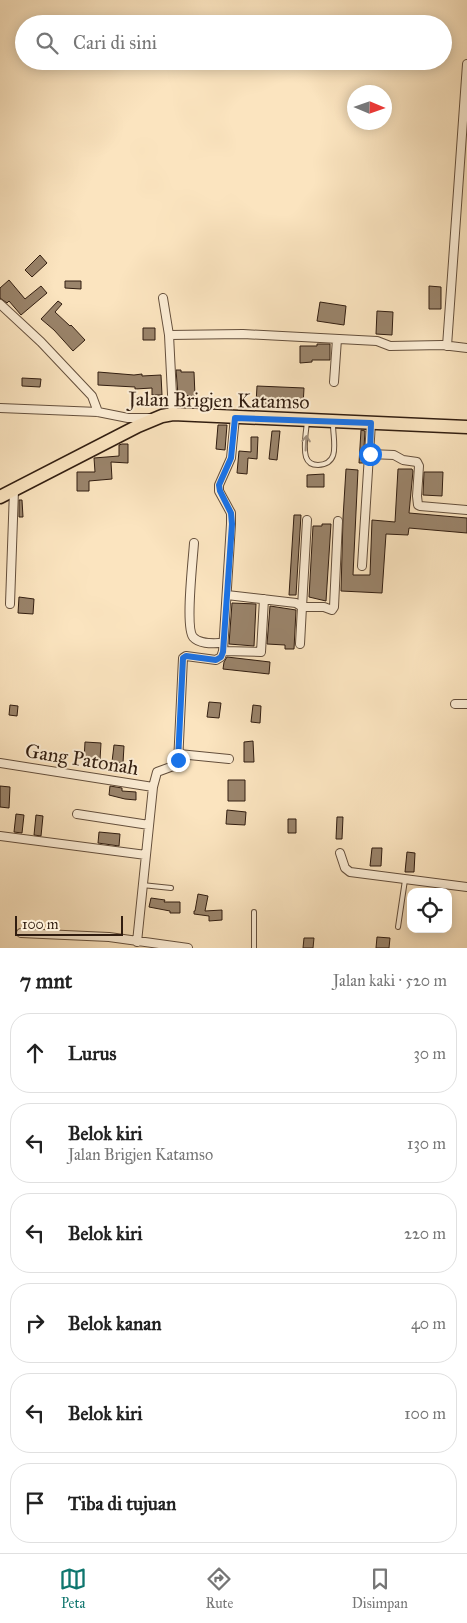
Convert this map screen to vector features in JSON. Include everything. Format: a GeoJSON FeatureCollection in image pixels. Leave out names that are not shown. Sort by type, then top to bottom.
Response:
{"type":"FeatureCollection","features":[{"type":"Feature","properties":{"kind":"main road","name":"Jalan Brigjen Katamso"},"geometry":{"type":"LineString","coordinates":[[167,415],[467,427]]}},
{"type":"Feature","properties":{"kind":"main road"},"geometry":{"type":"LineString","coordinates":[[0,497],[138,426],[167,415]]}},
{"type":"Feature","properties":{"kind":"street"},"geometry":{"type":"LineString","coordinates":[[447,346],[467,64]]}},
{"type":"Feature","properties":{"kind":"street"},"geometry":{"type":"LineString","coordinates":[[163,298],[169,335],[167,415]]}},
{"type":"Feature","properties":{"kind":"street"},"geometry":{"type":"LineString","coordinates":[[0,304],[41,342],[92,396],[98,412]]}},
{"type":"Feature","properties":{"kind":"street"},"geometry":{"type":"LineString","coordinates":[[169,335],[244,334],[377,341],[394,346],[467,348]]}},
{"type":"Feature","properties":{"kind":"street"},"geometry":{"type":"LineString","coordinates":[[334,382],[337,339]]}},
{"type":"Feature","properties":{"kind":"street","name":"Jalan Brigjen Katamso"},"geometry":{"type":"LineString","coordinates":[[0,408],[98,412],[128,418],[167,415]]}},
{"type":"Feature","properties":{"kind":"street"},"geometry":{"type":"LineString","coordinates":[[153,787],[156,773],[178,763],[183,658],[186,656],[216,660],[221,657],[223,648],[231,513],[219,485],[231,458],[235,418]]}},
{"type":"Feature","properties":{"kind":"street"},"geometry":{"type":"LineString","coordinates":[[362,566],[371,423]]}},
{"type":"Feature","properties":{"kind":"street"},"geometry":{"type":"LineString","coordinates":[[370,454],[394,455],[404,460],[416,462],[419,466],[416,496],[418,505],[467,510]]}},
{"type":"Feature","properties":{"kind":"street"},"geometry":{"type":"LineString","coordinates":[[10,604],[14,490]]}},
{"type":"Feature","properties":{"kind":"street"},"geometry":{"type":"LineString","coordinates":[[300,644],[307,520]]}},
{"type":"Feature","properties":{"kind":"street"},"geometry":{"type":"LineString","coordinates":[[227,595],[296,603],[302,608],[324,607],[332,610],[338,521]]}},
{"type":"Feature","properties":{"kind":"street"},"geometry":{"type":"LineString","coordinates":[[194,543],[190,600],[190,627],[193,637],[199,641],[223,648],[261,652],[264,599]]}},
{"type":"Feature","properties":{"kind":"street"},"geometry":{"type":"LineString","coordinates":[[455,704],[467,704]]}},
{"type":"Feature","properties":{"kind":"street"},"geometry":{"type":"LineString","coordinates":[[179,754],[229,759]]}},
{"type":"Feature","properties":{"kind":"street","name":"Gang Patonah"},"geometry":{"type":"LineString","coordinates":[[0,763],[153,787],[137,942]]}},
{"type":"Feature","properties":{"kind":"street"},"geometry":{"type":"LineString","coordinates":[[77,814],[149,825]]}},
{"type":"Feature","properties":{"kind":"street"},"geometry":{"type":"LineString","coordinates":[[0,836],[146,855]]}},
{"type":"Feature","properties":{"kind":"street"},"geometry":{"type":"LineString","coordinates":[[340,853],[345,868],[350,872],[467,887]]}},
{"type":"Feature","properties":{"kind":"street"},"geometry":{"type":"LineString","coordinates":[[21,933],[97,936],[160,947],[188,948]]}},
{"type":"Feature","properties":{"kind":"lane"},"geometry":{"type":"LineString","coordinates":[[307,420],[305,454],[308,462],[314,465],[326,464],[332,459],[334,454],[333,422]]}},
{"type":"Feature","properties":{"kind":"lane"},"geometry":{"type":"LineString","coordinates":[[398,927],[405,880]]}},
{"type":"Feature","properties":{"kind":"lane"},"geometry":{"type":"LineString","coordinates":[[142,885],[171,888]]}},
{"type":"Feature","properties":{"kind":"lane"},"geometry":{"type":"LineString","coordinates":[[254,912],[254,948]]}},
{"type":"Feature","properties":{"kind":"building"},"geometry":{"type":"Polygon","coordinates":[[[40,255],[47,263],[32,277],[25,270],[40,255]]]}},
{"type":"Feature","properties":{"kind":"building"},"geometry":{"type":"Polygon","coordinates":[[[9,280],[25,299],[41,286],[47,293],[21,315],[9,301],[7,303],[0,298],[0,288],[9,280]]]}},
{"type":"Feature","properties":{"kind":"building"},"geometry":{"type":"Polygon","coordinates":[[[65,281],[81,281],[81,289],[65,288],[65,281]]]}},
{"type":"Feature","properties":{"kind":"building"},"geometry":{"type":"Polygon","coordinates":[[[429,286],[441,287],[441,309],[429,309],[429,286]]]}},
{"type":"Feature","properties":{"kind":"building"},"geometry":{"type":"Polygon","coordinates":[[[58,301],[62,304],[55,312],[85,340],[73,351],[41,319],[58,301]]]}},
{"type":"Feature","properties":{"kind":"building"},"geometry":{"type":"Polygon","coordinates":[[[320,302],[346,306],[344,325],[317,321],[320,302]]]}},
{"type":"Feature","properties":{"kind":"building"},"geometry":{"type":"Polygon","coordinates":[[[377,311],[393,312],[392,335],[376,334],[377,311]]]}},
{"type":"Feature","properties":{"kind":"building"},"geometry":{"type":"Polygon","coordinates":[[[143,328],[155,328],[155,340],[143,340],[143,328]]]}},
{"type":"Feature","properties":{"kind":"building"},"geometry":{"type":"Polygon","coordinates":[[[317,344],[330,344],[330,360],[312,360],[312,362],[300,363],[300,346],[317,346],[317,344]]]}},
{"type":"Feature","properties":{"kind":"building"},"geometry":{"type":"Polygon","coordinates":[[[176,370],[194,372],[195,396],[178,395],[176,370]]]}},
{"type":"Feature","properties":{"kind":"building"},"geometry":{"type":"Polygon","coordinates":[[[98,372],[142,374],[142,376],[161,375],[162,395],[152,395],[152,388],[135,389],[135,387],[98,385],[98,372]]]}},
{"type":"Feature","properties":{"kind":"building"},"geometry":{"type":"Polygon","coordinates":[[[22,378],[41,379],[40,387],[22,386],[22,378]]]}},
{"type":"Feature","properties":{"kind":"building"},"geometry":{"type":"Polygon","coordinates":[[[257,386],[304,388],[303,406],[256,404],[257,386]]]}},
{"type":"Feature","properties":{"kind":"building"},"geometry":{"type":"Polygon","coordinates":[[[218,425],[227,425],[225,450],[216,449],[218,425]]]}},
{"type":"Feature","properties":{"kind":"building"},"geometry":{"type":"Polygon","coordinates":[[[361,430],[365,431],[363,463],[359,463],[361,430]]]}},
{"type":"Feature","properties":{"kind":"building"},"geometry":{"type":"Polygon","coordinates":[[[272,431],[280,431],[277,460],[269,459],[272,431]]]}},
{"type":"Feature","properties":{"kind":"building"},"geometry":{"type":"Polygon","coordinates":[[[251,437],[258,437],[257,459],[248,458],[247,474],[237,473],[239,451],[251,452],[251,437]]]}},
{"type":"Feature","properties":{"kind":"building"},"geometry":{"type":"Polygon","coordinates":[[[128,444],[128,463],[111,462],[112,479],[89,481],[89,491],[77,491],[77,472],[95,472],[94,458],[119,456],[119,445],[128,444]]]}},
{"type":"Feature","properties":{"kind":"building"},"geometry":{"type":"Polygon","coordinates":[[[346,469],[358,470],[353,575],[370,575],[372,520],[395,522],[398,469],[412,469],[413,471],[409,513],[467,518],[467,533],[409,528],[408,535],[386,534],[382,593],[341,591],[346,469]]]}},
{"type":"Feature","properties":{"kind":"building"},"geometry":{"type":"Polygon","coordinates":[[[424,472],[443,472],[442,496],[423,495],[424,472]]]}},
{"type":"Feature","properties":{"kind":"building"},"geometry":{"type":"Polygon","coordinates":[[[324,474],[324,487],[307,487],[307,475],[324,474]]]}},
{"type":"Feature","properties":{"kind":"building"},"geometry":{"type":"Polygon","coordinates":[[[19,500],[22,500],[23,517],[19,517],[19,500]]]}},
{"type":"Feature","properties":{"kind":"building"},"geometry":{"type":"Polygon","coordinates":[[[294,515],[301,515],[296,595],[289,595],[294,515]]]}},
{"type":"Feature","properties":{"kind":"building"},"geometry":{"type":"Polygon","coordinates":[[[322,524],[331,524],[326,601],[309,597],[313,526],[322,526],[322,524]]]}},
{"type":"Feature","properties":{"kind":"building"},"geometry":{"type":"Polygon","coordinates":[[[19,597],[34,599],[33,614],[18,613],[19,597]]]}},
{"type":"Feature","properties":{"kind":"building"},"geometry":{"type":"Polygon","coordinates":[[[232,603],[256,604],[254,646],[229,644],[232,603]]]}},
{"type":"Feature","properties":{"kind":"building"},"geometry":{"type":"Polygon","coordinates":[[[270,606],[296,610],[294,649],[285,649],[285,645],[267,644],[270,606]]]}},
{"type":"Feature","properties":{"kind":"building"},"geometry":{"type":"Polygon","coordinates":[[[227,657],[270,662],[269,674],[223,669],[227,657]]]}},
{"type":"Feature","properties":{"kind":"building"},"geometry":{"type":"Polygon","coordinates":[[[209,702],[221,703],[219,718],[207,717],[209,702]]]}},
{"type":"Feature","properties":{"kind":"building"},"geometry":{"type":"Polygon","coordinates":[[[10,705],[18,706],[17,716],[9,715],[10,705]]]}},
{"type":"Feature","properties":{"kind":"building"},"geometry":{"type":"Polygon","coordinates":[[[253,705],[261,706],[260,723],[251,722],[253,705]]]}},
{"type":"Feature","properties":{"kind":"building"},"geometry":{"type":"Polygon","coordinates":[[[253,741],[254,762],[244,762],[244,742],[253,741]]]}},
{"type":"Feature","properties":{"kind":"building"},"geometry":{"type":"Polygon","coordinates":[[[85,742],[101,743],[100,760],[84,760],[85,742]]]}},
{"type":"Feature","properties":{"kind":"building"},"geometry":{"type":"Polygon","coordinates":[[[114,745],[124,746],[123,763],[112,762],[114,745]]]}},
{"type":"Feature","properties":{"kind":"building"},"geometry":{"type":"Polygon","coordinates":[[[228,780],[245,780],[245,801],[228,801],[228,780]]]}},
{"type":"Feature","properties":{"kind":"building"},"geometry":{"type":"Polygon","coordinates":[[[0,786],[10,787],[9,808],[0,807],[0,786]]]}},
{"type":"Feature","properties":{"kind":"building"},"geometry":{"type":"Polygon","coordinates":[[[110,786],[122,788],[122,791],[136,792],[136,800],[109,795],[110,786]]]}},
{"type":"Feature","properties":{"kind":"building"},"geometry":{"type":"Polygon","coordinates":[[[227,810],[246,812],[245,825],[226,824],[227,810]]]}},
{"type":"Feature","properties":{"kind":"building"},"geometry":{"type":"Polygon","coordinates":[[[16,814],[24,815],[22,833],[14,832],[16,814]]]}},
{"type":"Feature","properties":{"kind":"building"},"geometry":{"type":"Polygon","coordinates":[[[36,815],[43,816],[41,836],[34,835],[36,815]]]}},
{"type":"Feature","properties":{"kind":"building"},"geometry":{"type":"Polygon","coordinates":[[[337,817],[343,817],[342,839],[336,839],[337,817]]]}},
{"type":"Feature","properties":{"kind":"building"},"geometry":{"type":"Polygon","coordinates":[[[288,819],[296,819],[296,833],[288,833],[288,819]]]}},
{"type":"Feature","properties":{"kind":"building"},"geometry":{"type":"Polygon","coordinates":[[[99,832],[120,834],[119,846],[98,843],[99,832]]]}},
{"type":"Feature","properties":{"kind":"building"},"geometry":{"type":"Polygon","coordinates":[[[372,848],[382,848],[381,866],[370,866],[372,848]]]}},
{"type":"Feature","properties":{"kind":"building"},"geometry":{"type":"Polygon","coordinates":[[[407,852],[415,853],[414,872],[405,872],[407,852]]]}},
{"type":"Feature","properties":{"kind":"building"},"geometry":{"type":"Polygon","coordinates":[[[198,894],[208,896],[205,911],[222,910],[222,920],[209,921],[209,916],[194,914],[198,894]]]}},
{"type":"Feature","properties":{"kind":"building"},"geometry":{"type":"Polygon","coordinates":[[[151,898],[165,900],[164,902],[180,902],[180,913],[170,913],[170,911],[149,907],[151,898]]]}},
{"type":"Feature","properties":{"kind":"building"},"geometry":{"type":"Polygon","coordinates":[[[377,937],[390,938],[389,948],[376,948],[377,937]]]}},
{"type":"Feature","properties":{"kind":"building"},"geometry":{"type":"Polygon","coordinates":[[[304,938],[314,938],[313,948],[303,948],[304,938]]]}},
{"type":"Feature","properties":{"kind":"route"},"geometry":{"type":"LineString","coordinates":[[178,760],[183,658],[186,656],[216,660],[221,657],[223,652],[232,524],[231,513],[219,485],[231,458],[235,418],[371,423],[370,454]]}}]}
